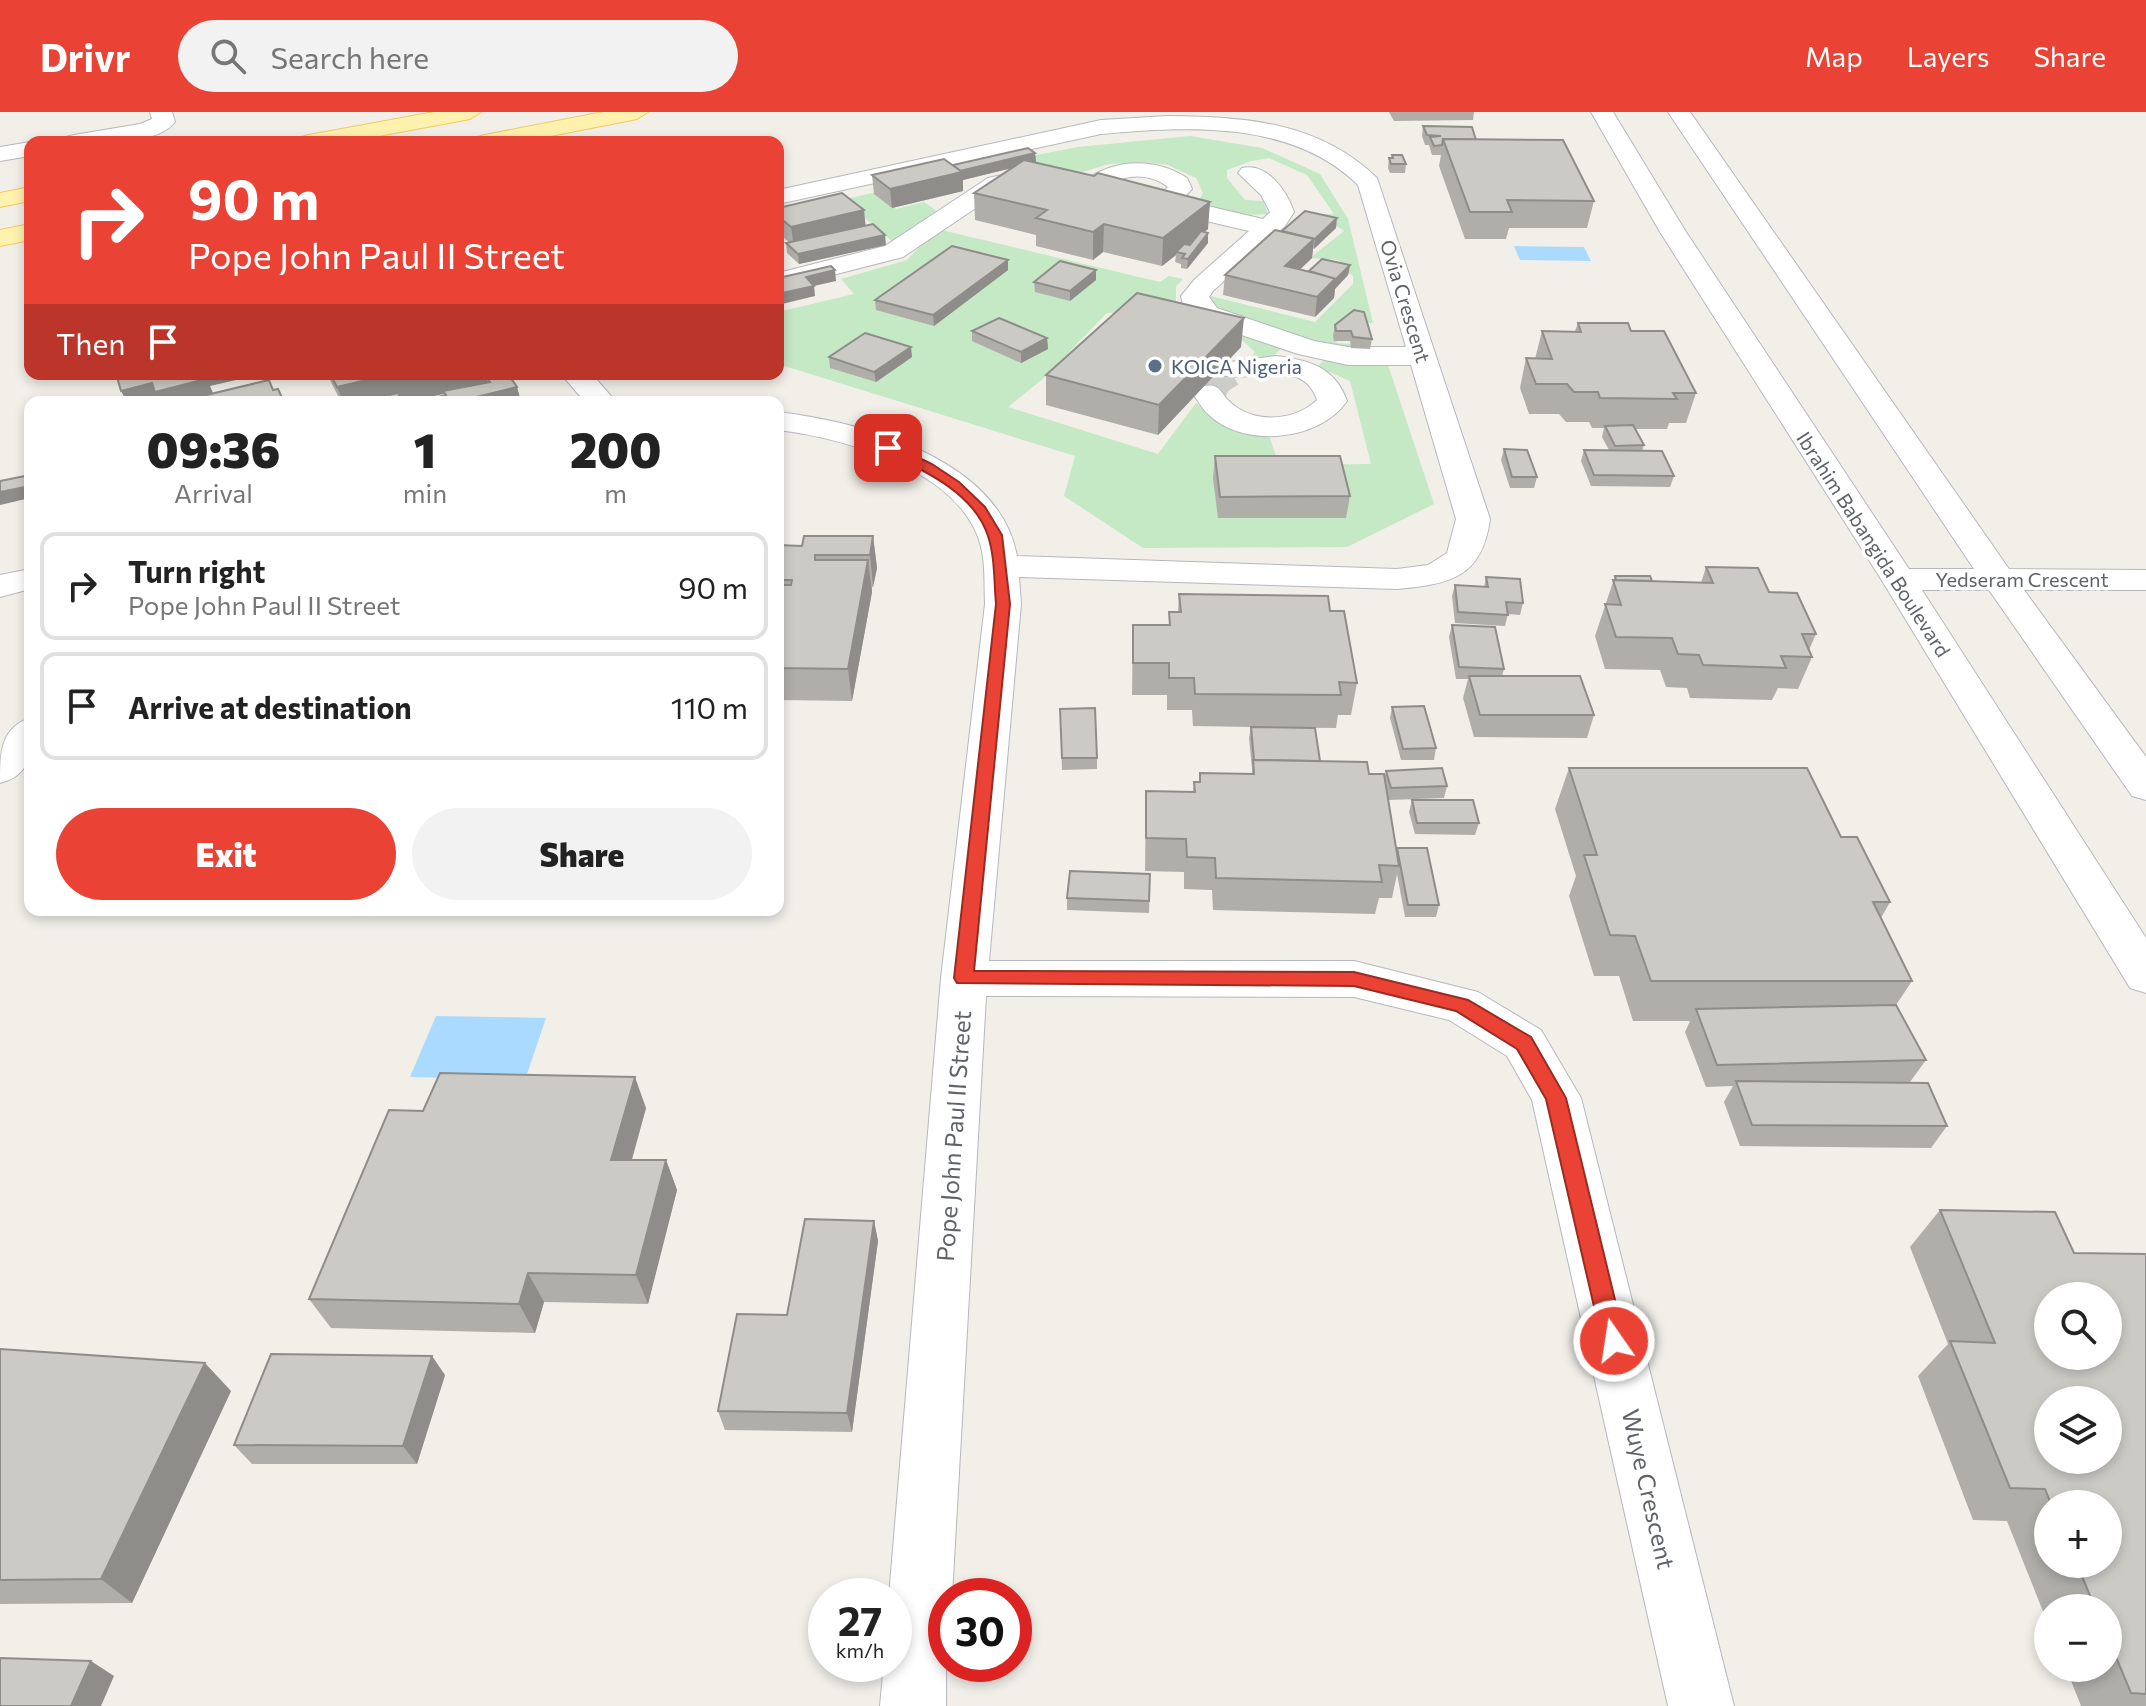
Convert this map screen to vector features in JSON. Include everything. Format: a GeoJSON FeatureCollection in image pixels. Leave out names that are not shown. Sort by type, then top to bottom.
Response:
{"type":"FeatureCollection","features":[{"type":"Feature","properties":{"kind":"main road"},"geometry":{"type":"LineString","coordinates":[[341,136],[470,112]]}},
{"type":"Feature","properties":{"kind":"main road"},"geometry":{"type":"LineString","coordinates":[[515,136],[637,112]]}},
{"type":"Feature","properties":{"kind":"main road"},"geometry":{"type":"LineString","coordinates":[[0,200],[24,195]]}},
{"type":"Feature","properties":{"kind":"main road"},"geometry":{"type":"LineString","coordinates":[[0,238],[24,233]]}},
{"type":"Feature","properties":{"kind":"street"},"geometry":{"type":"LineString","coordinates":[[110,136],[146,130],[164,122],[161,112]]}},
{"type":"Feature","properties":{"kind":"street","name":"Ibrahim Babangida Boulevard"},"geometry":{"type":"LineString","coordinates":[[1602,112],[1673,232],[1898,579],[2146,976]]}},
{"type":"Feature","properties":{"kind":"street"},"geometry":{"type":"LineString","coordinates":[[1679,112],[1998,578],[2146,786]]}},
{"type":"Feature","properties":{"kind":"street","name":"Ovia Crescent"},"geometry":{"type":"LineString","coordinates":[[784,196],[1024,173],[1101,127],[1178,121],[1252,129],[1317,146],[1358,168],[1369,183],[1473,519],[1471,541],[1450,569],[1429,576],[1397,579],[1000,566]]}},
{"type":"Feature","properties":{"kind":"street"},"geometry":{"type":"LineString","coordinates":[[0,154],[24,150]]}},
{"type":"Feature","properties":{"kind":"street"},"geometry":{"type":"LineString","coordinates":[[784,280],[894,252],[1024,173],[1125,171],[1164,174],[1179,183],[1180,189],[1169,199],[1148,203],[1268,228]]}},
{"type":"Feature","properties":{"kind":"street"},"geometry":{"type":"LineString","coordinates":[[1208,394],[1223,413],[1258,425],[1288,425],[1315,418],[1326,411],[1332,401],[1331,390],[1299,357],[1207,314],[1197,305],[1195,296],[1204,285],[1282,212],[1278,199],[1267,185],[1250,173]]}},
{"type":"Feature","properties":{"kind":"street"},"geometry":{"type":"LineString","coordinates":[[1232,369],[1299,357],[1423,356]]}},
{"type":"Feature","properties":{"kind":"street"},"geometry":{"type":"LineString","coordinates":[[581,380],[596,396]]}},
{"type":"Feature","properties":{"kind":"street","name":"Pope John Paul II Street"},"geometry":{"type":"LineString","coordinates":[[784,422],[844,432],[927,467],[954,485],[980,510],[995,535],[1000,566],[1003,604],[964,978],[913,1706]]}},
{"type":"Feature","properties":{"kind":"street","name":"Yedseram Crescent"},"geometry":{"type":"LineString","coordinates":[[1898,579],[2146,580]]}},
{"type":"Feature","properties":{"kind":"street"},"geometry":{"type":"LineString","coordinates":[[0,586],[24,580]]}},
{"type":"Feature","properties":{"kind":"street"},"geometry":{"type":"LineString","coordinates":[[0,770],[24,739]]}},
{"type":"Feature","properties":{"kind":"street","name":"Wuye Crescent"},"geometry":{"type":"LineString","coordinates":[[964,978],[1354,979],[1462,1005],[1524,1043],[1556,1098],[1701,1706]]}},
{"type":"Feature","properties":{"kind":"green space"},"geometry":{"type":"Polygon","coordinates":[[[1190,136],[1262,148],[1320,174],[1348,219],[1373,323],[1353,323],[1335,338],[1337,343],[1352,344],[1353,350],[1333,349],[1211,306],[1211,296],[1315,322],[1353,284],[1353,276],[1343,269],[1339,260],[1310,258],[1344,231],[1305,214],[1334,214],[1307,175],[1269,158],[1227,170],[1227,178],[1245,200],[1263,201],[1268,214],[1241,214],[1216,209],[1199,201],[1203,193],[1196,178],[1168,165],[1146,162],[1109,164],[1079,173],[1038,165],[1026,157],[1078,147],[1190,136]]]}},
{"type":"Feature","properties":{"kind":"green space"},"geometry":{"type":"Polygon","coordinates":[[[945,176],[879,195],[896,209],[924,202],[938,212],[895,244],[852,207],[784,214],[945,176]]]}},
{"type":"Feature","properties":{"kind":"green space"},"geometry":{"type":"Polygon","coordinates":[[[937,229],[1160,282],[1169,276],[1183,279],[1176,286],[1176,302],[1282,348],[1270,359],[1251,357],[1255,352],[1243,341],[1136,312],[1107,313],[1044,378],[1008,407],[1158,454],[1196,403],[1232,428],[1270,438],[1279,465],[1371,464],[1350,381],[1318,367],[1325,358],[1355,365],[1388,365],[1434,504],[1347,547],[1143,548],[1064,496],[1075,456],[784,366],[784,311],[854,294],[841,279],[907,260],[937,229]]]}},
{"type":"Feature","properties":{"kind":"water"},"geometry":{"type":"Polygon","coordinates":[[[1514,246],[1584,247],[1591,261],[1520,260],[1514,246]]]}},
{"type":"Feature","properties":{"kind":"water"},"geometry":{"type":"Polygon","coordinates":[[[436,1016],[546,1018],[525,1080],[410,1077],[436,1016]]]}},
{"type":"Feature","properties":{"kind":"building"},"geometry":{"type":"Polygon","coordinates":[[[1423,126],[1472,127],[1476,140],[1443,139],[1442,145],[1434,146],[1430,137],[1441,136],[1427,135],[1423,126]]]}},
{"type":"Feature","properties":{"kind":"building"},"geometry":{"type":"Polygon","coordinates":[[[1443,139],[1563,140],[1594,201],[1507,200],[1512,212],[1470,212],[1443,139]]]}},
{"type":"Feature","properties":{"kind":"building"},"geometry":{"type":"Polygon","coordinates":[[[1028,148],[1035,153],[960,171],[953,165],[1028,148]]]}},
{"type":"Feature","properties":{"kind":"building"},"geometry":{"type":"Polygon","coordinates":[[[1392,155],[1402,155],[1406,164],[1391,164],[1389,158],[1393,158],[1392,155]]]}},
{"type":"Feature","properties":{"kind":"building"},"geometry":{"type":"Polygon","coordinates":[[[944,159],[962,172],[890,189],[872,175],[944,159]]]}},
{"type":"Feature","properties":{"kind":"building"},"geometry":{"type":"Polygon","coordinates":[[[1024,160],[1094,176],[1098,173],[1210,202],[1163,238],[1104,224],[1093,232],[1036,218],[1047,210],[974,193],[1024,160]]]}},
{"type":"Feature","properties":{"kind":"building"},"geometry":{"type":"Polygon","coordinates":[[[842,193],[864,210],[791,227],[784,221],[784,207],[842,193]]]}},
{"type":"Feature","properties":{"kind":"building"},"geometry":{"type":"Polygon","coordinates":[[[1305,211],[1337,218],[1315,239],[1282,231],[1305,211]]]}},
{"type":"Feature","properties":{"kind":"building"},"geometry":{"type":"Polygon","coordinates":[[[873,224],[885,235],[798,254],[786,243],[873,224]]]}},
{"type":"Feature","properties":{"kind":"building"},"geometry":{"type":"Polygon","coordinates":[[[1275,230],[1314,239],[1285,266],[1336,278],[1317,297],[1225,275],[1275,230]]]}},
{"type":"Feature","properties":{"kind":"building"},"geometry":{"type":"Polygon","coordinates":[[[1201,231],[1208,233],[1188,259],[1182,258],[1185,254],[1176,252],[1184,244],[1190,245],[1201,231]]]}},
{"type":"Feature","properties":{"kind":"building"},"geometry":{"type":"Polygon","coordinates":[[[952,246],[1008,260],[933,315],[875,300],[952,246]]]}},
{"type":"Feature","properties":{"kind":"building"},"geometry":{"type":"Polygon","coordinates":[[[1322,259],[1350,265],[1336,279],[1309,271],[1322,259]]]}},
{"type":"Feature","properties":{"kind":"building"},"geometry":{"type":"Polygon","coordinates":[[[1060,261],[1096,270],[1070,291],[1034,282],[1060,261]]]}},
{"type":"Feature","properties":{"kind":"building"},"geometry":{"type":"Polygon","coordinates":[[[831,266],[835,270],[806,277],[814,286],[784,293],[784,277],[831,266]]]}},
{"type":"Feature","properties":{"kind":"building"},"geometry":{"type":"Polygon","coordinates":[[[1137,293],[1244,318],[1159,405],[1046,375],[1137,293]]]}},
{"type":"Feature","properties":{"kind":"building"},"geometry":{"type":"Polygon","coordinates":[[[1354,310],[1364,312],[1372,339],[1353,337],[1351,331],[1336,331],[1335,325],[1354,310]]]}},
{"type":"Feature","properties":{"kind":"building"},"geometry":{"type":"Polygon","coordinates":[[[999,318],[1047,338],[1021,352],[972,331],[999,318]]]}},
{"type":"Feature","properties":{"kind":"building"},"geometry":{"type":"Polygon","coordinates":[[[1578,323],[1628,323],[1631,331],[1664,331],[1696,393],[1673,393],[1677,399],[1600,398],[1598,392],[1574,392],[1567,384],[1536,384],[1526,358],[1552,359],[1542,331],[1581,332],[1578,323]]]}},
{"type":"Feature","properties":{"kind":"building"},"geometry":{"type":"Polygon","coordinates":[[[865,333],[911,347],[874,372],[829,357],[865,333]]]}},
{"type":"Feature","properties":{"kind":"building"},"geometry":{"type":"Polygon","coordinates":[[[118,380],[202,380],[155,392],[152,383],[121,391],[118,380]]]}},
{"type":"Feature","properties":{"kind":"building"},"geometry":{"type":"Polygon","coordinates":[[[269,380],[273,390],[278,389],[281,396],[202,396],[269,380]]]}},
{"type":"Feature","properties":{"kind":"building"},"geometry":{"type":"Polygon","coordinates":[[[333,380],[367,380],[337,387],[333,380]]]}},
{"type":"Feature","properties":{"kind":"building"},"geometry":{"type":"Polygon","coordinates":[[[512,380],[517,387],[480,396],[442,396],[446,395],[443,391],[512,380]]]}},
{"type":"Feature","properties":{"kind":"building"},"geometry":{"type":"Polygon","coordinates":[[[1633,425],[1644,445],[1615,446],[1605,426],[1633,425]]]}},
{"type":"Feature","properties":{"kind":"building"},"geometry":{"type":"Polygon","coordinates":[[[1504,449],[1527,450],[1537,477],[1512,477],[1504,449]]]}},
{"type":"Feature","properties":{"kind":"building"},"geometry":{"type":"Polygon","coordinates":[[[1584,450],[1662,451],[1674,476],[1594,475],[1584,450]]]}},
{"type":"Feature","properties":{"kind":"building"},"geometry":{"type":"Polygon","coordinates":[[[1215,456],[1340,456],[1350,496],[1220,497],[1215,456]]]}},
{"type":"Feature","properties":{"kind":"building"},"geometry":{"type":"Polygon","coordinates":[[[24,476],[24,487],[0,492],[0,481],[24,476]]]}},
{"type":"Feature","properties":{"kind":"building"},"geometry":{"type":"Polygon","coordinates":[[[804,536],[873,536],[870,555],[815,555],[815,560],[868,560],[848,669],[784,668],[784,585],[791,585],[792,580],[784,580],[784,545],[802,546],[804,536]]]}},
{"type":"Feature","properties":{"kind":"building"},"geometry":{"type":"Polygon","coordinates":[[[1706,567],[1758,568],[1769,592],[1797,593],[1816,634],[1802,634],[1812,657],[1781,656],[1786,668],[1703,665],[1699,655],[1678,654],[1672,638],[1616,637],[1605,604],[1621,605],[1613,580],[1713,583],[1706,567]]]}},
{"type":"Feature","properties":{"kind":"building"},"geometry":{"type":"Polygon","coordinates":[[[1615,576],[1650,576],[1652,581],[1616,580],[1615,576]]]}},
{"type":"Feature","properties":{"kind":"building"},"geometry":{"type":"Polygon","coordinates":[[[1486,577],[1520,579],[1523,603],[1506,602],[1508,615],[1458,612],[1455,585],[1488,587],[1486,577]]]}},
{"type":"Feature","properties":{"kind":"building"},"geometry":{"type":"Polygon","coordinates":[[[1179,594],[1328,596],[1330,611],[1344,611],[1357,683],[1339,682],[1341,695],[1195,694],[1194,678],[1169,678],[1169,663],[1133,663],[1133,625],[1170,625],[1169,612],[1181,612],[1179,594]]]}},
{"type":"Feature","properties":{"kind":"building"},"geometry":{"type":"Polygon","coordinates":[[[1452,625],[1495,627],[1504,669],[1459,667],[1452,625]]]}},
{"type":"Feature","properties":{"kind":"building"},"geometry":{"type":"Polygon","coordinates":[[[1469,676],[1580,676],[1594,715],[1480,715],[1469,676]]]}},
{"type":"Feature","properties":{"kind":"building"},"geometry":{"type":"Polygon","coordinates":[[[1424,706],[1436,748],[1403,749],[1392,707],[1424,706]]]}},
{"type":"Feature","properties":{"kind":"building"},"geometry":{"type":"Polygon","coordinates":[[[1095,708],[1097,758],[1062,758],[1060,709],[1095,708]]]}},
{"type":"Feature","properties":{"kind":"building"},"geometry":{"type":"Polygon","coordinates":[[[1251,727],[1315,728],[1320,761],[1254,760],[1251,727]]]}},
{"type":"Feature","properties":{"kind":"building"},"geometry":{"type":"Polygon","coordinates":[[[1253,760],[1367,762],[1369,774],[1384,774],[1399,866],[1379,865],[1382,882],[1216,878],[1215,858],[1187,857],[1186,839],[1146,838],[1146,791],[1195,792],[1194,782],[1200,782],[1200,773],[1254,774],[1253,760]]]}},
{"type":"Feature","properties":{"kind":"building"},"geometry":{"type":"Polygon","coordinates":[[[1442,768],[1447,786],[1391,788],[1386,771],[1442,768]]]}},
{"type":"Feature","properties":{"kind":"building"},"geometry":{"type":"Polygon","coordinates":[[[1569,768],[1807,768],[1841,837],[1857,837],[1890,902],[1873,902],[1912,981],[1651,981],[1635,936],[1610,935],[1584,855],[1597,855],[1569,768]]]}},
{"type":"Feature","properties":{"kind":"building"},"geometry":{"type":"Polygon","coordinates":[[[1412,800],[1473,800],[1479,823],[1417,823],[1412,800]]]}},
{"type":"Feature","properties":{"kind":"building"},"geometry":{"type":"Polygon","coordinates":[[[1397,848],[1427,848],[1439,905],[1408,905],[1397,848]]]}},
{"type":"Feature","properties":{"kind":"building"},"geometry":{"type":"Polygon","coordinates":[[[1070,871],[1150,874],[1149,901],[1067,898],[1070,871]]]}},
{"type":"Feature","properties":{"kind":"building"},"geometry":{"type":"Polygon","coordinates":[[[1896,1005],[1926,1060],[1717,1065],[1696,1009],[1896,1005]]]}},
{"type":"Feature","properties":{"kind":"building"},"geometry":{"type":"Polygon","coordinates":[[[440,1073],[635,1077],[611,1160],[666,1160],[636,1275],[528,1273],[519,1304],[309,1299],[389,1110],[423,1111],[440,1073]]]}},
{"type":"Feature","properties":{"kind":"building"},"geometry":{"type":"Polygon","coordinates":[[[1736,1081],[1928,1083],[1947,1126],[1752,1125],[1736,1081]]]}},
{"type":"Feature","properties":{"kind":"building"},"geometry":{"type":"Polygon","coordinates":[[[1940,1210],[2055,1212],[2074,1253],[2146,1254],[2146,1694],[2131,1693],[2122,1671],[2122,1594],[2089,1594],[2083,1578],[2122,1578],[2122,1490],[2010,1488],[1950,1341],[1995,1343],[1940,1210]]]}},
{"type":"Feature","properties":{"kind":"building"},"geometry":{"type":"Polygon","coordinates":[[[805,1219],[874,1221],[847,1413],[718,1411],[737,1314],[787,1315],[805,1219]]]}},
{"type":"Feature","properties":{"kind":"building"},"geometry":{"type":"Polygon","coordinates":[[[0,1349],[205,1363],[101,1579],[0,1580],[0,1349]]]}},
{"type":"Feature","properties":{"kind":"building"},"geometry":{"type":"Polygon","coordinates":[[[271,1354],[432,1356],[403,1446],[234,1445],[271,1354]]]}},
{"type":"Feature","properties":{"kind":"building"},"geometry":{"type":"Polygon","coordinates":[[[0,1658],[91,1661],[71,1706],[0,1706],[0,1658]]]}},
{"type":"Feature","properties":{"kind":"tunnel"},"geometry":{"type":"LineString","coordinates":[[1208,394],[1216,379],[1232,369]]}},
{"type":"Feature","properties":{"kind":"place","name":"KOICA Nigeria"},"geometry":{"type":"Point","coordinates":[1155,366]}},
{"type":"Feature","properties":{"kind":"route"},"geometry":{"type":"LineString","coordinates":[[888,448],[927,467],[954,485],[980,510],[995,535],[1000,566],[1003,604],[964,978],[1354,979],[1462,1005],[1524,1043],[1556,1098],[1614,1341]]}}]}
